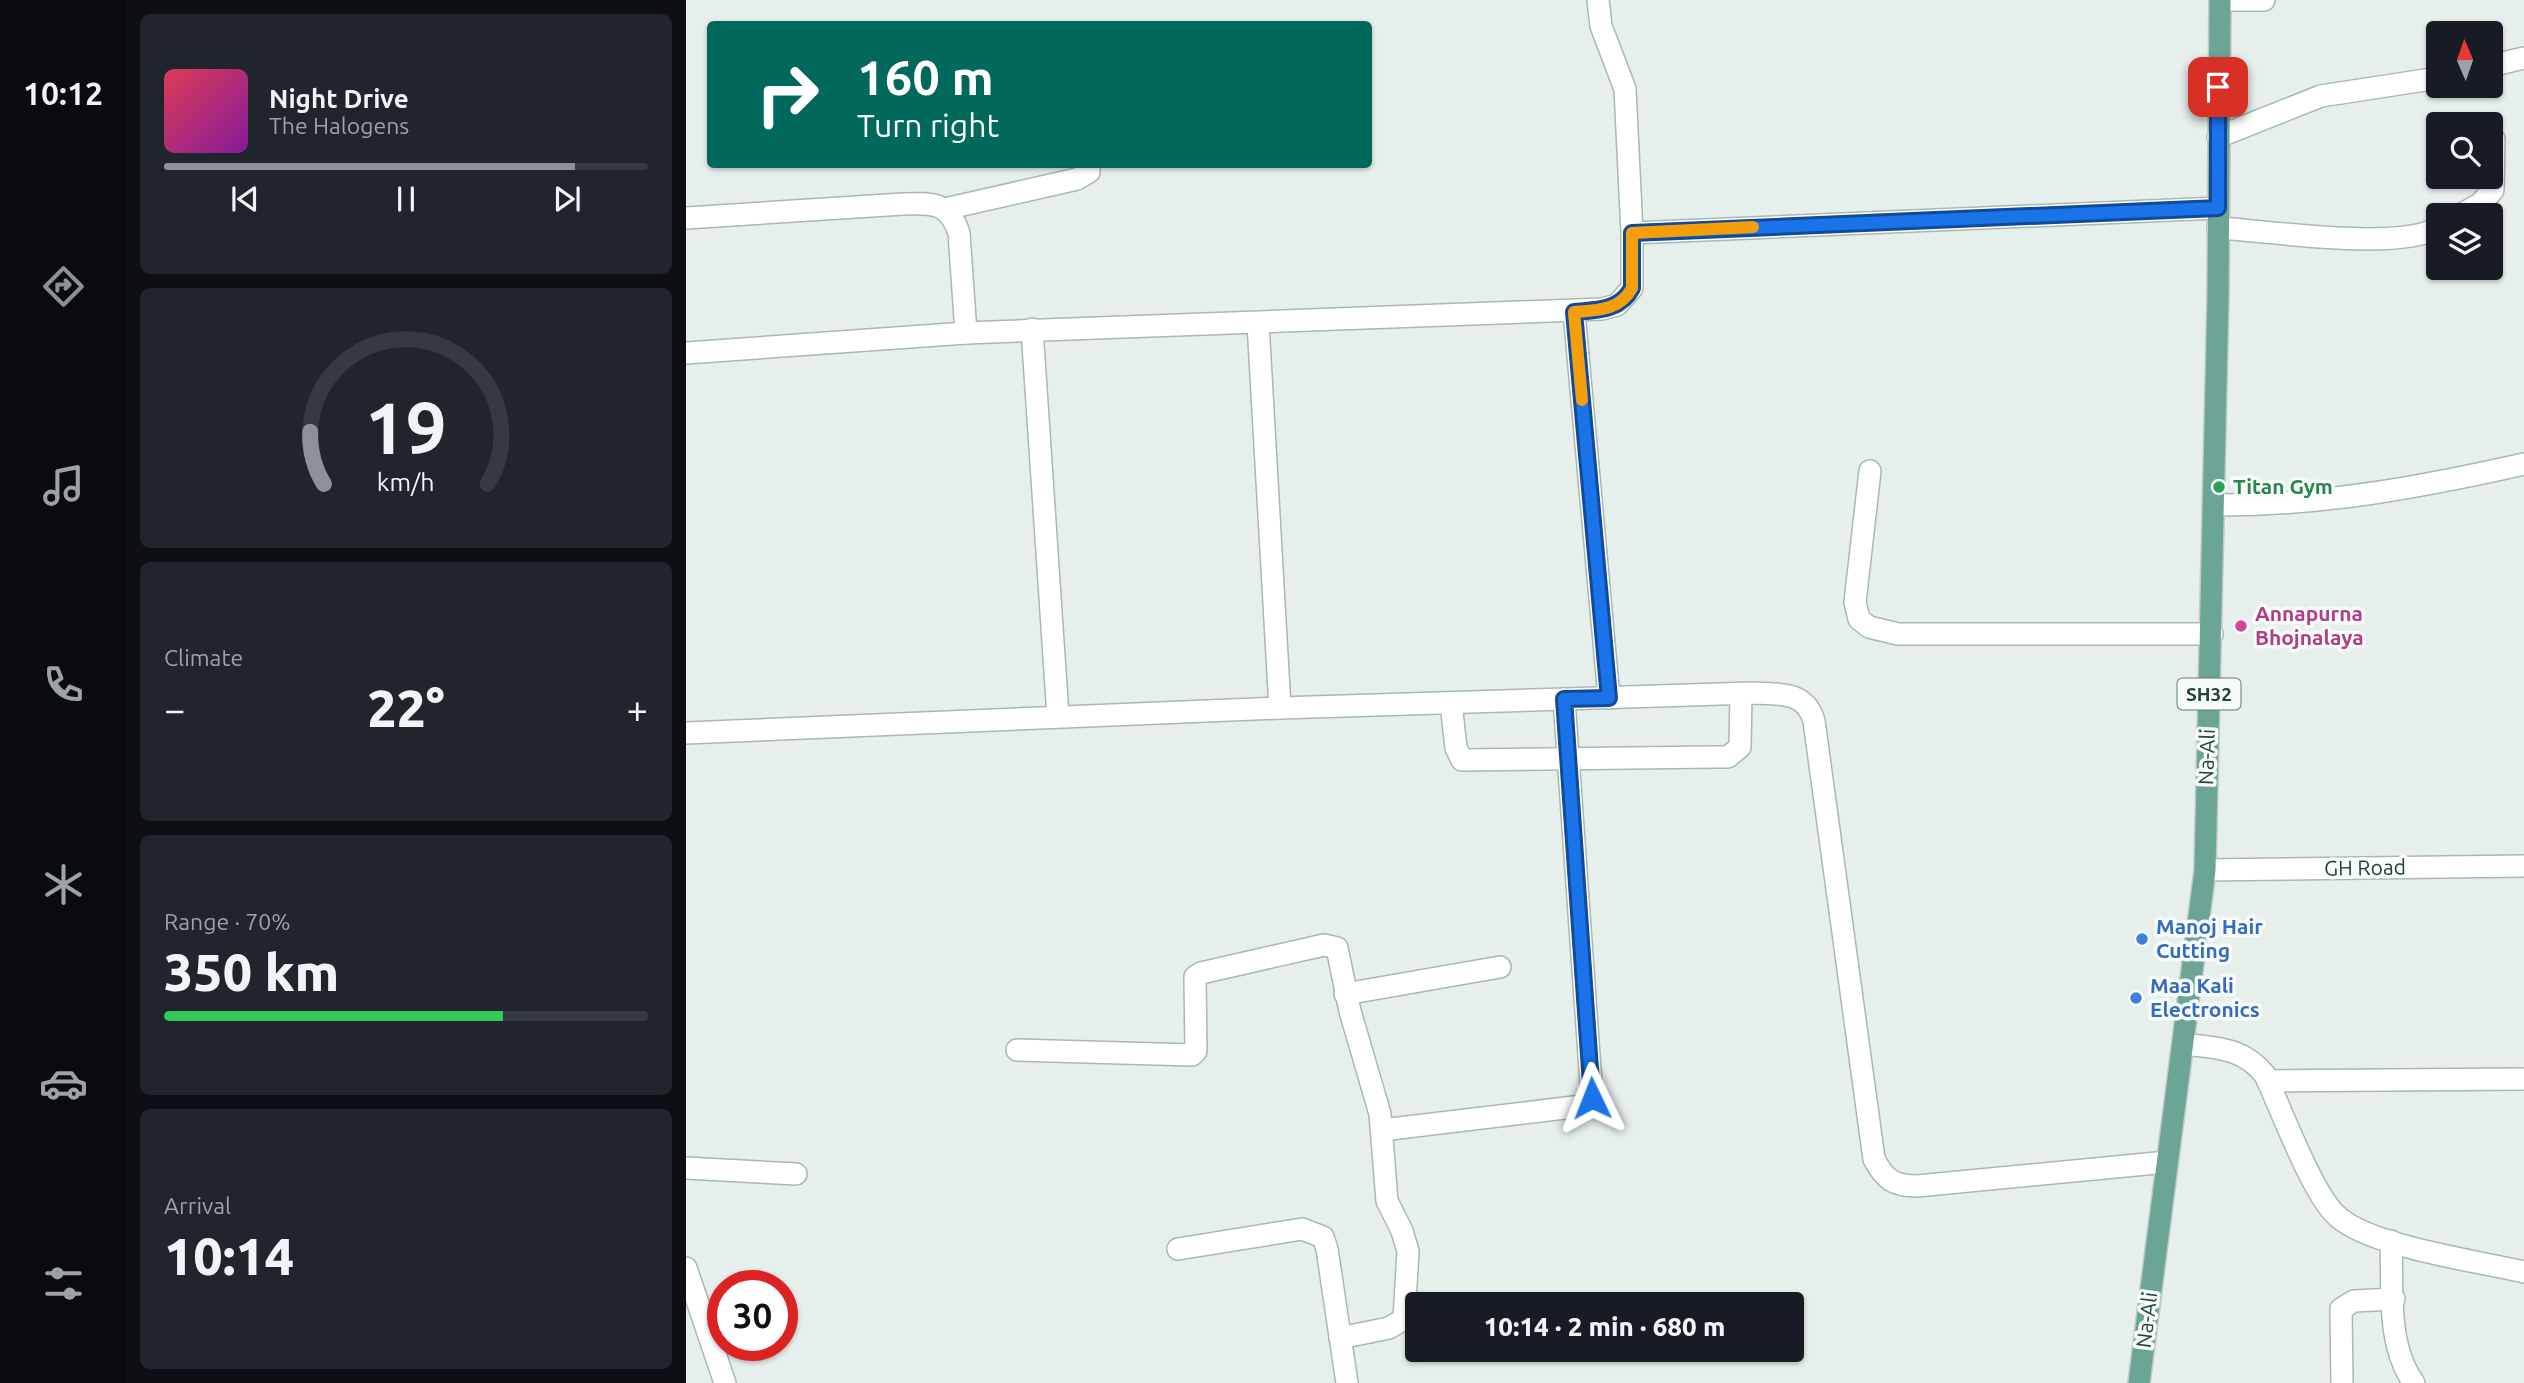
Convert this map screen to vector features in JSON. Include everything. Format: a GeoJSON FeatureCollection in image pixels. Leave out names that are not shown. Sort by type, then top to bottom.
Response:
{"type":"FeatureCollection","features":[{"type":"Feature","properties":{"kind":"main road","name":"Na-Ali"},"geometry":{"type":"LineString","coordinates":[[2139,1383],[2205,870],[2212,634],[2220,0]]}},
{"type":"Feature","properties":{"kind":"street"},"geometry":{"type":"LineString","coordinates":[[686,353],[1032,329],[1574,312],[1618,305],[1632,288],[1625,89],[1601,26],[1598,0]]}},
{"type":"Feature","properties":{"kind":"street"},"geometry":{"type":"LineString","coordinates":[[2220,0],[2264,0]]}},
{"type":"Feature","properties":{"kind":"street"},"geometry":{"type":"LineString","coordinates":[[2503,63],[2524,58]]}},
{"type":"Feature","properties":{"kind":"street"},"geometry":{"type":"LineString","coordinates":[[2218,136],[2321,96],[2426,80]]}},
{"type":"Feature","properties":{"kind":"street"},"geometry":{"type":"LineString","coordinates":[[945,209],[1077,179],[1089,172],[1089,168]]}},
{"type":"Feature","properties":{"kind":"street"},"geometry":{"type":"LineString","coordinates":[[2481,203],[2493,189]]}},
{"type":"Feature","properties":{"kind":"street"},"geometry":{"type":"LineString","coordinates":[[686,218],[928,203],[945,209],[954,218],[959,233],[966,333]]}},
{"type":"Feature","properties":{"kind":"street"},"geometry":{"type":"LineString","coordinates":[[1632,233],[2218,218],[2396,239],[2426,233]]}},
{"type":"Feature","properties":{"kind":"street"},"geometry":{"type":"LineString","coordinates":[[1574,312],[1609,698]]}},
{"type":"Feature","properties":{"kind":"street"},"geometry":{"type":"LineString","coordinates":[[1258,323],[1280,708]]}},
{"type":"Feature","properties":{"kind":"street"},"geometry":{"type":"LineString","coordinates":[[1032,329],[1058,716]]}},
{"type":"Feature","properties":{"kind":"street"},"geometry":{"type":"LineString","coordinates":[[2214,505],[2291,504],[2335,499],[2524,464]]}},
{"type":"Feature","properties":{"kind":"street"},"geometry":{"type":"LineString","coordinates":[[1870,471],[1855,602],[1859,619],[1869,626],[1898,634],[1969,636],[2212,634]]}},
{"type":"Feature","properties":{"kind":"street"},"geometry":{"type":"LineString","coordinates":[[1451,702],[1456,748],[1462,760],[1728,757],[1740,747],[1741,694]]}},
{"type":"Feature","properties":{"kind":"street"},"geometry":{"type":"LineString","coordinates":[[686,733],[1451,702],[1741,694],[1783,694],[1798,697],[1811,707],[1874,1159],[1883,1176],[1898,1186],[1917,1186],[2167,1162]]}},
{"type":"Feature","properties":{"kind":"street"},"geometry":{"type":"LineString","coordinates":[[1382,1130],[1582,1106],[1592,1098],[1564,699]]}},
{"type":"Feature","properties":{"kind":"street","name":"GH Road"},"geometry":{"type":"LineString","coordinates":[[2205,870],[2524,866]]}},
{"type":"Feature","properties":{"kind":"street"},"geometry":{"type":"LineString","coordinates":[[1017,1050],[1192,1055],[1196,1051],[1195,977],[1207,970],[1324,945],[1337,948],[1345,994],[1377,1100],[1387,1201],[1402,1231],[1408,1251],[1404,1319],[1389,1328],[1340,1338]]}},
{"type":"Feature","properties":{"kind":"street"},"geometry":{"type":"LineString","coordinates":[[1345,994],[1500,967]]}},
{"type":"Feature","properties":{"kind":"street"},"geometry":{"type":"LineString","coordinates":[[2183,1044],[2240,1053],[2256,1064],[2268,1082],[2329,1208],[2349,1226],[2391,1241],[2524,1272]]}},
{"type":"Feature","properties":{"kind":"street"},"geometry":{"type":"LineString","coordinates":[[2268,1082],[2524,1079]]}},
{"type":"Feature","properties":{"kind":"street"},"geometry":{"type":"LineString","coordinates":[[686,1168],[796,1174]]}},
{"type":"Feature","properties":{"kind":"street"},"geometry":{"type":"LineString","coordinates":[[1178,1248],[1302,1229],[1323,1237],[1347,1383]]}},
{"type":"Feature","properties":{"kind":"street"},"geometry":{"type":"LineString","coordinates":[[2391,1241],[2399,1360],[2414,1383]]}},
{"type":"Feature","properties":{"kind":"street"},"geometry":{"type":"LineString","coordinates":[[686,1268],[725,1383]]}},
{"type":"Feature","properties":{"kind":"street"},"geometry":{"type":"LineString","coordinates":[[2342,1383],[2339,1322],[2341,1308],[2354,1301],[2394,1299]]}},
{"type":"Feature","properties":{"kind":"slow traffic"},"geometry":{"type":"LineString","coordinates":[[1582,400],[1574,312],[1618,305],[1628,296],[1632,288],[1632,233],[1753,227]]}},
{"type":"Feature","properties":{"kind":"place","name":"Titan Gym"},"geometry":{"type":"Point","coordinates":[2219,487]}},
{"type":"Feature","properties":{"kind":"place","name":"Annapurna Bhojnalaya"},"geometry":{"type":"Point","coordinates":[2241,626]}},
{"type":"Feature","properties":{"kind":"place","name":"Manoj Hair Cutting"},"geometry":{"type":"Point","coordinates":[2142,939]}},
{"type":"Feature","properties":{"kind":"place","name":"Maa Kali Electronics"},"geometry":{"type":"Point","coordinates":[2136,998]}},
{"type":"Feature","properties":{"kind":"route"},"geometry":{"type":"LineString","coordinates":[[1592,1098],[1564,699],[1609,698],[1574,312],[1618,305],[1628,296],[1632,288],[1632,233],[2218,208],[2218,87]]}}]}
